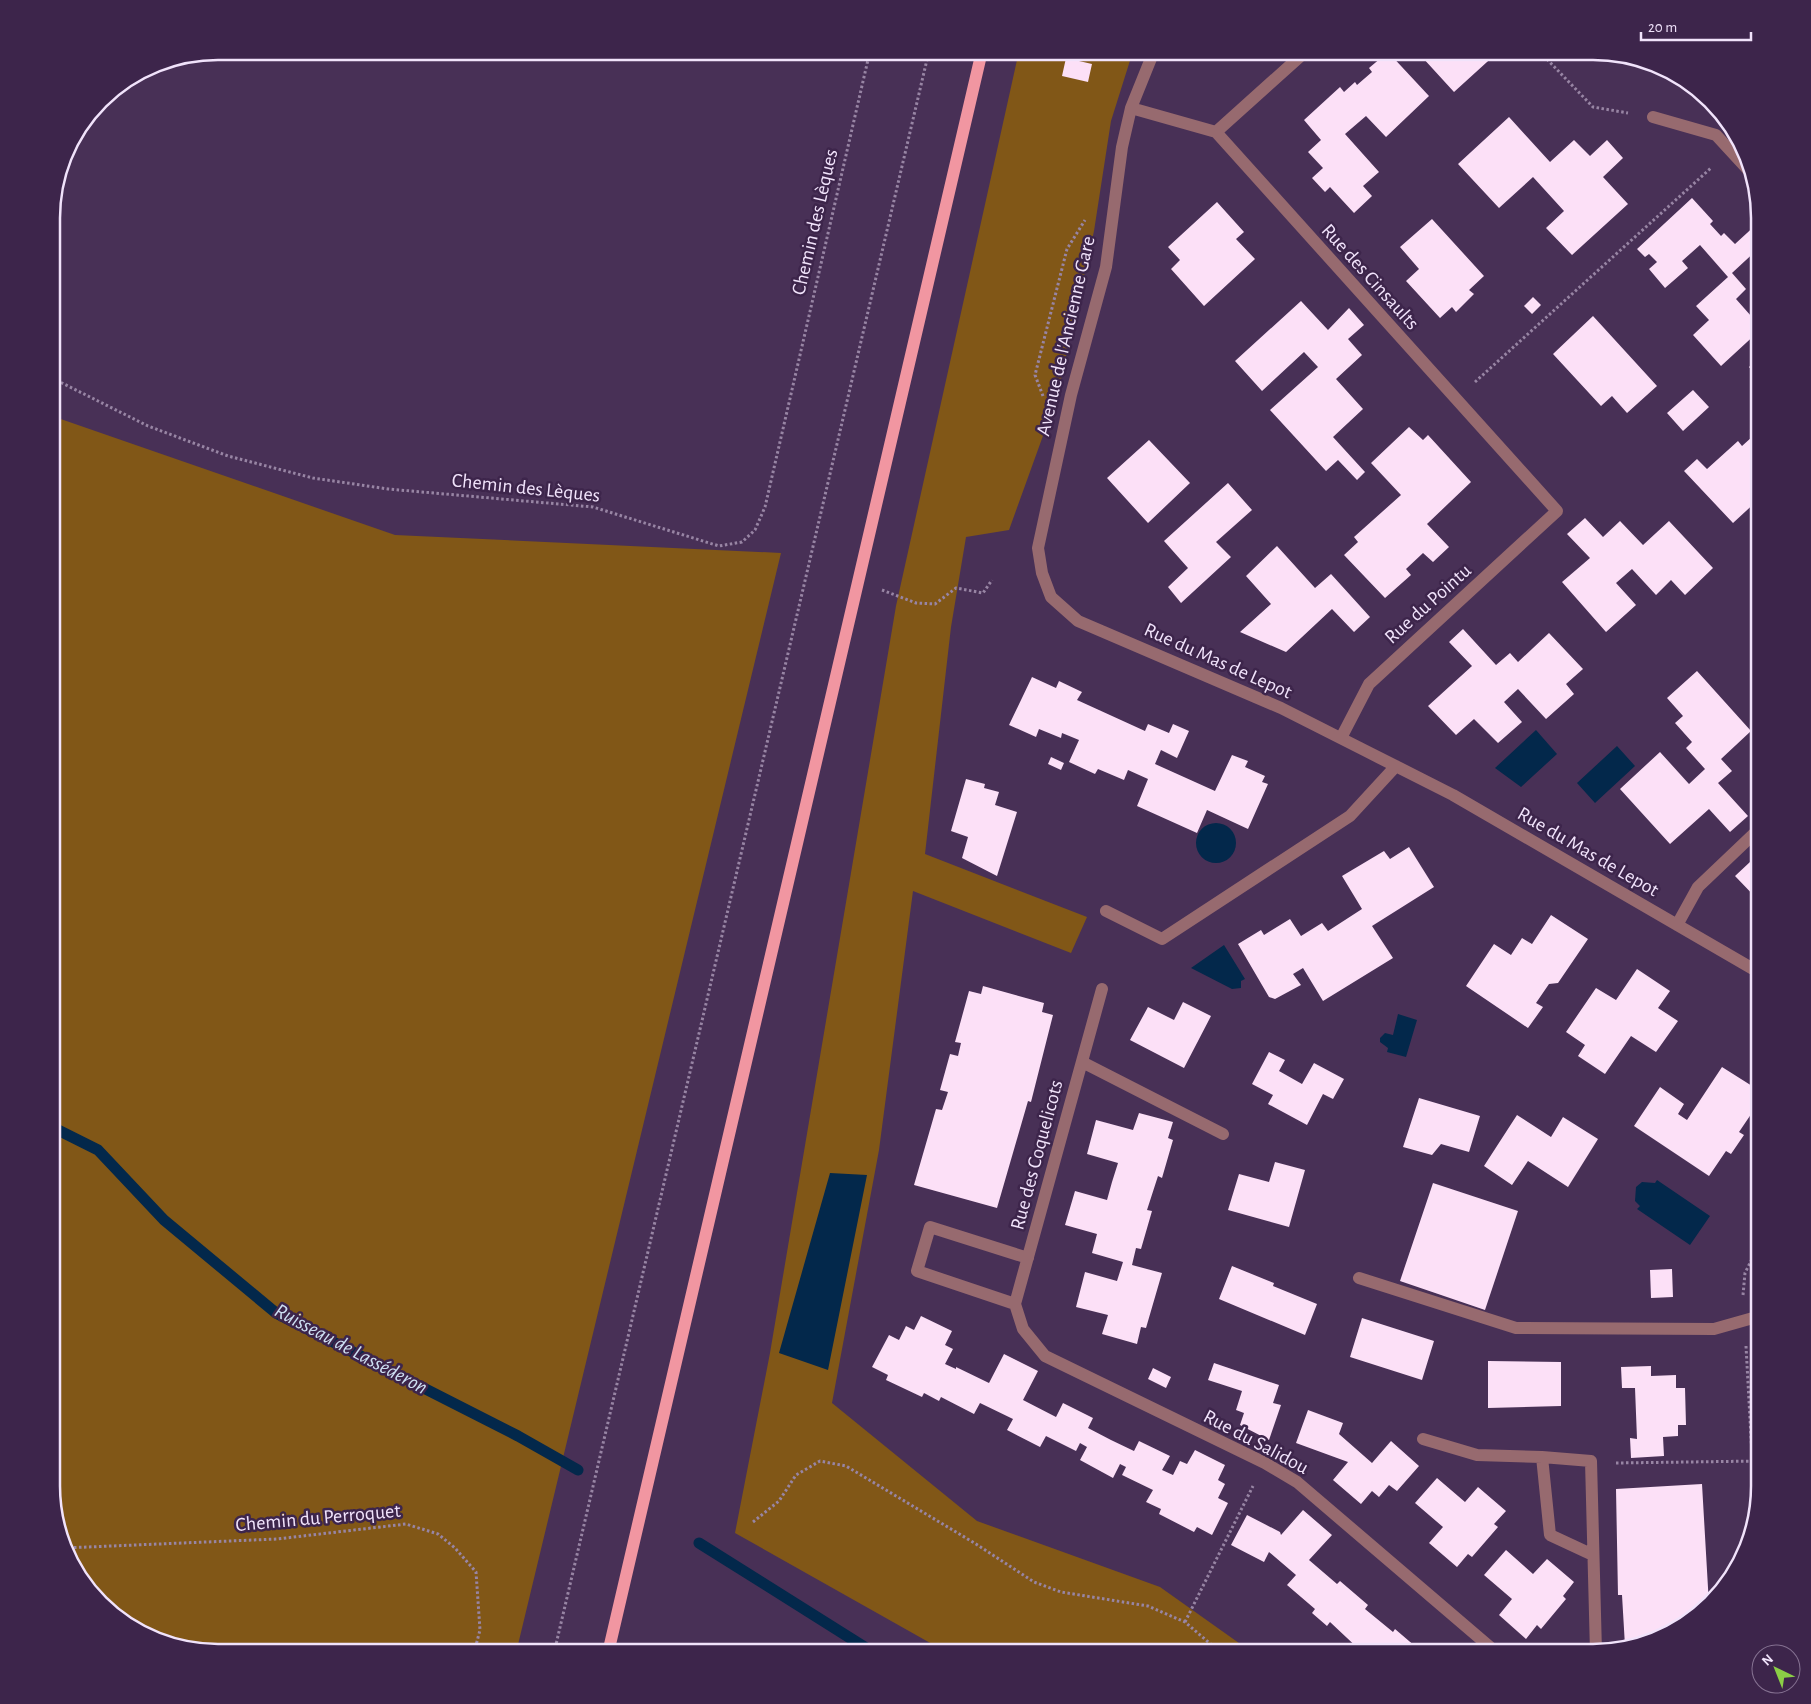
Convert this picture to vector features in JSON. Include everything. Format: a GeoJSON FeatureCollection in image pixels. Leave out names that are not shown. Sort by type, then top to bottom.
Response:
{"type":"FeatureCollection","features":[{"type":"Feature","properties":{"kind":"main road"},"geometry":{"type":"LineString","coordinates":[[610,1644],[980,60]]}},
{"type":"Feature","properties":{"kind":"street","name":"Avenue de l'Ancienne Gare"},"geometry":{"type":"LineString","coordinates":[[1042,573],[1038,548],[1046,505],[1106,267],[1122,147],[1131,108],[1151,60]]}},
{"type":"Feature","properties":{"kind":"street"},"geometry":{"type":"LineString","coordinates":[[1131,108],[1216,132],[1296,60]]}},
{"type":"Feature","properties":{"kind":"street"},"geometry":{"type":"LineString","coordinates":[[1653,117],[1716,135],[1740,161]]}},
{"type":"Feature","properties":{"kind":"street","name":"Rue des Cinsaults"},"geometry":{"type":"LineString","coordinates":[[1216,132],[1557,511]]}},
{"type":"Feature","properties":{"kind":"street","name":"Rue du Pointu"},"geometry":{"type":"LineString","coordinates":[[1341,738],[1368,684],[1557,511]]}},
{"type":"Feature","properties":{"kind":"street","name":"Rue du Mas de Lepot"},"geometry":{"type":"LineString","coordinates":[[1042,573],[1051,597],[1078,620],[1281,708],[1396,766],[1488,815],[1751,968]]}},
{"type":"Feature","properties":{"kind":"street"},"geometry":{"type":"LineString","coordinates":[[1106,911],[1162,939],[1350,816],[1396,766]]}},
{"type":"Feature","properties":{"kind":"street"},"geometry":{"type":"LineString","coordinates":[[1677,925],[1698,887],[1751,837]]}},
{"type":"Feature","properties":{"kind":"street","name":"Rue des Coquelicots"},"geometry":{"type":"LineString","coordinates":[[1028,1258],[930,1227],[917,1271],[1015,1304],[1028,1258],[1102,989]]}},
{"type":"Feature","properties":{"kind":"street","name":"Rue des Coquelicots"},"geometry":{"type":"LineString","coordinates":[[1082,1062],[1223,1134]]}},
{"type":"Feature","properties":{"kind":"street"},"geometry":{"type":"LineString","coordinates":[[1359,1278],[1516,1328],[1714,1329],[1751,1319]]}},
{"type":"Feature","properties":{"kind":"street","name":"Rue du Salidou"},"geometry":{"type":"LineString","coordinates":[[1015,1304],[1023,1329],[1045,1356],[1265,1463],[1297,1482],[1486,1644]]}},
{"type":"Feature","properties":{"kind":"street"},"geometry":{"type":"LineString","coordinates":[[1423,1439],[1477,1455],[1591,1461],[1596,1644]]}},
{"type":"Feature","properties":{"kind":"street"},"geometry":{"type":"LineString","coordinates":[[1542,1457],[1550,1536],[1593,1555]]}},
{"type":"Feature","properties":{"kind":"path","name":"Chemin des Lèques"},"geometry":{"type":"LineString","coordinates":[[60,382],[148,426],[228,456],[313,478],[388,489],[593,507],[719,546],[742,542],[755,530],[765,507],[868,60]]}},
{"type":"Feature","properties":{"kind":"path"},"geometry":{"type":"LineString","coordinates":[[556,1644],[726,926],[927,60]]}},
{"type":"Feature","properties":{"kind":"path"},"geometry":{"type":"LineString","coordinates":[[1548,60],[1593,107],[1653,117]]}},
{"type":"Feature","properties":{"kind":"path"},"geometry":{"type":"LineString","coordinates":[[1456,400],[1731,150]]}},
{"type":"Feature","properties":{"kind":"path"},"geometry":{"type":"LineString","coordinates":[[1045,400],[1035,376],[1067,249],[1088,216]]}},
{"type":"Feature","properties":{"kind":"path"},"geometry":{"type":"LineString","coordinates":[[858,580],[916,603],[935,604],[956,588],[983,593],[992,580]]}},
{"type":"Feature","properties":{"kind":"path"},"geometry":{"type":"LineString","coordinates":[[1751,1260],[1744,1273],[1744,1321],[1751,1444]]}},
{"type":"Feature","properties":{"kind":"path"},"geometry":{"type":"LineString","coordinates":[[753,1522],[779,1501],[796,1475],[820,1461],[846,1466],[976,1544],[1034,1582],[1062,1592],[1148,1606],[1185,1622],[1211,1644]]}},
{"type":"Feature","properties":{"kind":"path"},"geometry":{"type":"LineString","coordinates":[[1591,1461],[1619,1463],[1751,1461]]}},
{"type":"Feature","properties":{"kind":"path"},"geometry":{"type":"LineString","coordinates":[[1185,1622],[1265,1463]]}},
{"type":"Feature","properties":{"kind":"path","name":"Chemin du Perroquet"},"geometry":{"type":"LineString","coordinates":[[73,1548],[276,1539],[406,1524],[438,1534],[455,1548],[476,1572],[480,1630],[476,1644]]}},
{"type":"Feature","properties":{"kind":"shaded area"},"geometry":{"type":"Polygon","coordinates":[[[1017,60],[1130,60],[1111,121],[1094,231],[1057,397],[1009,530],[966,537],[951,627],[925,854],[1087,917],[1071,953],[913,891],[879,1150],[832,1403],[977,1521],[1160,1587],[1240,1644],[932,1644],[735,1533],[770,1353],[896,606],[1017,60]]]}},
{"type":"Feature","properties":{"kind":"shaded area"},"geometry":{"type":"Polygon","coordinates":[[[60,419],[395,535],[781,553],[518,1644],[218,1644],[177,1639],[148,1628],[130,1617],[106,1598],[81,1565],[65,1527],[60,1496],[60,419]]]}},
{"type":"Feature","properties":{"kind":"water"},"geometry":{"type":"Polygon","coordinates":[[[1536,730],[1557,754],[1521,787],[1495,768],[1536,730]]]}},
{"type":"Feature","properties":{"kind":"water"},"geometry":{"type":"Polygon","coordinates":[[[1617,746],[1635,766],[1595,803],[1577,783],[1617,746]]]}},
{"type":"Feature","properties":{"kind":"water"},"geometry":{"type":"Polygon","coordinates":[[[1216,823],[1230,829],[1236,843],[1230,857],[1216,863],[1202,857],[1196,843],[1202,829],[1216,823]]]}},
{"type":"Feature","properties":{"kind":"water"},"geometry":{"type":"Polygon","coordinates":[[[1224,945],[1245,979],[1241,981],[1241,988],[1232,989],[1191,968],[1224,945]]]}},
{"type":"Feature","properties":{"kind":"water"},"geometry":{"type":"Polygon","coordinates":[[[1398,1014],[1417,1020],[1406,1057],[1387,1052],[1388,1048],[1380,1042],[1380,1038],[1385,1033],[1393,1035],[1398,1014]]]}},
{"type":"Feature","properties":{"kind":"water"},"geometry":{"type":"Polygon","coordinates":[[[830,1173],[867,1175],[828,1370],[779,1353],[830,1173]]]}},
{"type":"Feature","properties":{"kind":"water"},"geometry":{"type":"Polygon","coordinates":[[[1657,1180],[1710,1216],[1690,1245],[1637,1209],[1640,1206],[1635,1201],[1636,1187],[1642,1182],[1655,1183],[1657,1180]]]}},
{"type":"Feature","properties":{"kind":"building"},"geometry":{"type":"Polygon","coordinates":[[[1066,60],[1092,64],[1088,82],[1062,76],[1066,60]]]}},
{"type":"Feature","properties":{"kind":"building"},"geometry":{"type":"Polygon","coordinates":[[[1378,60],[1395,60],[1429,96],[1386,137],[1366,116],[1345,134],[1379,172],[1363,186],[1372,196],[1354,213],[1330,187],[1325,192],[1312,178],[1323,168],[1308,152],[1321,140],[1304,120],[1340,87],[1344,92],[1355,82],[1357,85],[1372,72],[1369,68],[1378,60]]]}},
{"type":"Feature","properties":{"kind":"building"},"geometry":{"type":"Polygon","coordinates":[[[1425,60],[1489,60],[1454,92],[1425,60]]]}},
{"type":"Feature","properties":{"kind":"building"},"geometry":{"type":"Polygon","coordinates":[[[1509,117],[1550,162],[1574,140],[1590,156],[1607,140],[1623,158],[1603,177],[1628,204],[1572,255],[1546,228],[1564,211],[1533,177],[1499,208],[1458,164],[1509,117]]]}},
{"type":"Feature","properties":{"kind":"building"},"geometry":{"type":"Polygon","coordinates":[[[1692,198],[1713,221],[1710,224],[1721,236],[1724,233],[1735,244],[1751,229],[1751,255],[1732,273],[1746,289],[1736,299],[1751,316],[1751,338],[1721,366],[1693,335],[1709,320],[1696,306],[1728,277],[1700,245],[1682,261],[1688,268],[1665,288],[1649,269],[1657,262],[1649,254],[1645,257],[1637,249],[1692,198]]]}},
{"type":"Feature","properties":{"kind":"building"},"geometry":{"type":"Polygon","coordinates":[[[1217,202],[1244,232],[1236,239],[1255,259],[1204,306],[1171,269],[1180,260],[1168,247],[1217,202]]]}},
{"type":"Feature","properties":{"kind":"building"},"geometry":{"type":"Polygon","coordinates":[[[1432,219],[1484,276],[1469,290],[1474,294],[1456,312],[1452,307],[1440,318],[1406,281],[1419,269],[1400,247],[1432,219]]]}},
{"type":"Feature","properties":{"kind":"building"},"geometry":{"type":"Polygon","coordinates":[[[1533,297],[1541,305],[1532,314],[1524,306],[1533,297]]]}},
{"type":"Feature","properties":{"kind":"building"},"geometry":{"type":"Polygon","coordinates":[[[1301,301],[1328,330],[1349,308],[1364,325],[1348,339],[1362,355],[1336,379],[1363,409],[1333,437],[1365,472],[1357,480],[1338,460],[1326,471],[1270,410],[1318,367],[1304,352],[1262,391],[1235,361],[1301,301]]]}},
{"type":"Feature","properties":{"kind":"building"},"geometry":{"type":"Polygon","coordinates":[[[1593,316],[1657,386],[1627,413],[1612,396],[1601,406],[1553,354],[1593,316]]]}},
{"type":"Feature","properties":{"kind":"building"},"geometry":{"type":"Polygon","coordinates":[[[1693,390],[1709,407],[1683,431],[1667,413],[1693,390]]]}},
{"type":"Feature","properties":{"kind":"building"},"geometry":{"type":"Polygon","coordinates":[[[1409,427],[1423,440],[1428,435],[1471,482],[1427,524],[1449,547],[1433,562],[1423,553],[1406,569],[1411,575],[1385,598],[1344,555],[1358,542],[1354,537],[1401,495],[1371,463],[1409,427]]]}},
{"type":"Feature","properties":{"kind":"building"},"geometry":{"type":"Polygon","coordinates":[[[1751,438],[1751,506],[1733,523],[1684,471],[1697,459],[1707,469],[1738,441],[1742,446],[1751,438]]]}},
{"type":"Feature","properties":{"kind":"building"},"geometry":{"type":"Polygon","coordinates":[[[1149,440],[1190,483],[1148,523],[1107,478],[1149,440]]]}},
{"type":"Feature","properties":{"kind":"building"},"geometry":{"type":"Polygon","coordinates":[[[1228,483],[1252,510],[1216,542],[1231,557],[1181,603],[1168,587],[1188,568],[1164,541],[1228,483]]]}},
{"type":"Feature","properties":{"kind":"building"},"geometry":{"type":"Polygon","coordinates":[[[1585,518],[1603,537],[1620,521],[1643,545],[1669,521],[1713,568],[1685,595],[1671,580],[1656,595],[1632,569],[1616,583],[1636,605],[1606,632],[1562,582],[1590,558],[1567,534],[1585,518]]]}},
{"type":"Feature","properties":{"kind":"building"},"geometry":{"type":"Polygon","coordinates":[[[1277,546],[1315,588],[1331,574],[1370,617],[1354,632],[1332,609],[1286,652],[1240,632],[1271,604],[1246,576],[1277,546]]]}},
{"type":"Feature","properties":{"kind":"building"},"geometry":{"type":"Polygon","coordinates":[[[1463,629],[1496,665],[1510,653],[1518,662],[1549,633],[1583,669],[1566,684],[1574,694],[1546,719],[1518,689],[1504,702],[1522,722],[1498,743],[1474,719],[1456,735],[1428,706],[1472,666],[1449,642],[1463,629]]]}},
{"type":"Feature","properties":{"kind":"building"},"geometry":{"type":"Polygon","coordinates":[[[1697,671],[1751,731],[1721,759],[1732,771],[1718,783],[1748,816],[1730,832],[1709,809],[1670,844],[1620,789],[1660,752],[1689,784],[1705,769],[1686,748],[1692,742],[1675,723],[1683,716],[1667,698],[1697,671]]]}},
{"type":"Feature","properties":{"kind":"building"},"geometry":{"type":"Polygon","coordinates":[[[1032,677],[1056,688],[1059,681],[1082,692],[1077,700],[1145,731],[1148,724],[1169,733],[1173,724],[1189,731],[1177,758],[1161,750],[1155,764],[1215,791],[1232,755],[1248,761],[1245,767],[1265,776],[1262,782],[1268,784],[1248,829],[1207,810],[1197,833],[1137,806],[1148,779],[1128,770],[1124,780],[1098,769],[1095,774],[1069,762],[1079,740],[1062,733],[1061,738],[1039,729],[1036,737],[1009,725],[1032,677]]]}},
{"type":"Feature","properties":{"kind":"building"},"geometry":{"type":"Polygon","coordinates":[[[1051,757],[1064,763],[1061,770],[1048,764],[1051,757]]]}},
{"type":"Feature","properties":{"kind":"building"},"geometry":{"type":"Polygon","coordinates":[[[966,779],[985,784],[984,788],[999,792],[995,805],[1017,812],[997,876],[962,858],[968,837],[951,831],[966,779]]]}},
{"type":"Feature","properties":{"kind":"building"},"geometry":{"type":"Polygon","coordinates":[[[1409,847],[1434,887],[1372,926],[1393,958],[1323,1001],[1303,968],[1293,974],[1301,985],[1275,999],[1269,997],[1238,944],[1261,930],[1264,935],[1290,919],[1301,936],[1322,923],[1328,931],[1362,909],[1342,876],[1384,851],[1390,859],[1409,847]]]}},
{"type":"Feature","properties":{"kind":"building"},"geometry":{"type":"Polygon","coordinates":[[[1751,863],[1751,893],[1735,876],[1751,863]]]}},
{"type":"Feature","properties":{"kind":"building"},"geometry":{"type":"Polygon","coordinates":[[[1551,915],[1588,939],[1558,983],[1549,984],[1536,1003],[1543,1007],[1528,1028],[1466,986],[1494,944],[1511,955],[1522,938],[1532,944],[1551,915]]]}},
{"type":"Feature","properties":{"kind":"building"},"geometry":{"type":"Polygon","coordinates":[[[1637,969],[1670,991],[1658,1008],[1678,1021],[1656,1052],[1631,1036],[1605,1074],[1578,1056],[1585,1045],[1566,1032],[1596,988],[1616,1000],[1637,969]]]}},
{"type":"Feature","properties":{"kind":"building"},"geometry":{"type":"Polygon","coordinates":[[[983,986],[1044,1003],[1042,1012],[1053,1015],[1031,1102],[1028,1101],[997,1208],[914,1185],[936,1109],[942,1110],[948,1092],[940,1090],[950,1054],[958,1056],[961,1043],[955,1042],[969,991],[981,994],[983,986]]]}},
{"type":"Feature","properties":{"kind":"building"},"geometry":{"type":"Polygon","coordinates":[[[1183,1002],[1211,1016],[1184,1068],[1130,1040],[1148,1007],[1174,1020],[1183,1002]]]}},
{"type":"Feature","properties":{"kind":"building"},"geometry":{"type":"Polygon","coordinates":[[[1269,1052],[1285,1060],[1279,1071],[1302,1084],[1314,1063],[1344,1079],[1333,1099],[1323,1094],[1307,1125],[1268,1104],[1273,1095],[1252,1084],[1269,1052]]]}},
{"type":"Feature","properties":{"kind":"building"},"geometry":{"type":"Polygon","coordinates":[[[1722,1067],[1751,1085],[1751,1114],[1739,1132],[1744,1135],[1731,1154],[1726,1151],[1709,1176],[1634,1126],[1660,1087],[1684,1104],[1678,1114],[1687,1120],[1722,1067]]]}},
{"type":"Feature","properties":{"kind":"building"},"geometry":{"type":"Polygon","coordinates":[[[1419,1098],[1480,1116],[1469,1152],[1441,1144],[1432,1155],[1403,1147],[1419,1098]]]}},
{"type":"Feature","properties":{"kind":"building"},"geometry":{"type":"Polygon","coordinates":[[[1139,1113],[1173,1122],[1168,1138],[1173,1140],[1162,1178],[1158,1176],[1147,1210],[1152,1211],[1141,1249],[1136,1248],[1132,1265],[1162,1273],[1146,1328],[1141,1327],[1137,1344],[1102,1334],[1108,1315],[1076,1307],[1085,1272],[1117,1281],[1123,1262],[1092,1253],[1097,1234],[1065,1225],[1075,1191],[1107,1200],[1118,1163],[1087,1154],[1096,1120],[1133,1130],[1139,1113]]]}},
{"type":"Feature","properties":{"kind":"building"},"geometry":{"type":"Polygon","coordinates":[[[1517,1115],[1551,1137],[1563,1117],[1598,1139],[1568,1187],[1528,1161],[1512,1185],[1484,1166],[1517,1115]]]}},
{"type":"Feature","properties":{"kind":"building"},"geometry":{"type":"Polygon","coordinates":[[[1275,1162],[1305,1170],[1289,1227],[1228,1210],[1239,1174],[1269,1182],[1275,1162]]]}},
{"type":"Feature","properties":{"kind":"building"},"geometry":{"type":"Polygon","coordinates":[[[1433,1183],[1518,1211],[1485,1310],[1400,1281],[1433,1183]]]}},
{"type":"Feature","properties":{"kind":"building"},"geometry":{"type":"Polygon","coordinates":[[[1232,1266],[1274,1283],[1273,1286],[1317,1304],[1305,1335],[1219,1299],[1232,1266]]]}},
{"type":"Feature","properties":{"kind":"building"},"geometry":{"type":"Polygon","coordinates":[[[1672,1269],[1673,1297],[1651,1298],[1650,1270],[1672,1269]]]}},
{"type":"Feature","properties":{"kind":"building"},"geometry":{"type":"Polygon","coordinates":[[[921,1316],[952,1331],[945,1345],[953,1349],[945,1364],[956,1369],[956,1367],[989,1383],[1004,1354],[1038,1371],[1023,1400],[1056,1417],[1063,1403],[1093,1418],[1088,1428],[1111,1440],[1134,1451],[1139,1441],[1170,1456],[1162,1470],[1173,1475],[1180,1461],[1187,1464],[1195,1450],[1225,1465],[1218,1480],[1225,1484],[1218,1498],[1228,1503],[1212,1535],[1197,1527],[1194,1532],[1159,1514],[1161,1509],[1146,1502],[1153,1490],[1122,1475],[1126,1467],[1120,1464],[1113,1478],[1080,1460],[1087,1447],[1080,1443],[1076,1451],[1046,1436],[1040,1447],[1007,1430],[1013,1419],[980,1403],[974,1414],[941,1397],[939,1401],[924,1393],[922,1397],[886,1380],[888,1375],[872,1367],[889,1335],[899,1340],[906,1326],[914,1330],[921,1316]]]}},
{"type":"Feature","properties":{"kind":"building"},"geometry":{"type":"Polygon","coordinates":[[[1362,1318],[1434,1341],[1422,1380],[1350,1357],[1362,1318]]]}},
{"type":"Feature","properties":{"kind":"building"},"geometry":{"type":"Polygon","coordinates":[[[1488,1361],[1561,1362],[1561,1406],[1488,1408],[1488,1361]]]}},
{"type":"Feature","properties":{"kind":"building"},"geometry":{"type":"Polygon","coordinates":[[[1214,1363],[1279,1385],[1273,1403],[1281,1405],[1269,1440],[1240,1425],[1244,1413],[1236,1410],[1242,1391],[1208,1380],[1214,1363]]]}},
{"type":"Feature","properties":{"kind":"building"},"geometry":{"type":"Polygon","coordinates":[[[1651,1366],[1651,1376],[1676,1375],[1676,1388],[1685,1388],[1686,1425],[1678,1425],[1678,1436],[1663,1437],[1664,1456],[1631,1458],[1630,1438],[1637,1439],[1635,1388],[1622,1388],[1621,1367],[1651,1366]]]}},
{"type":"Feature","properties":{"kind":"building"},"geometry":{"type":"Polygon","coordinates":[[[1153,1368],[1171,1377],[1166,1388],[1148,1379],[1153,1368]]]}},
{"type":"Feature","properties":{"kind":"building"},"geometry":{"type":"Polygon","coordinates":[[[1308,1410],[1343,1423],[1339,1434],[1372,1463],[1391,1441],[1419,1466],[1397,1491],[1389,1485],[1379,1497],[1372,1491],[1361,1504],[1333,1480],[1348,1462],[1296,1443],[1308,1410]]]}},
{"type":"Feature","properties":{"kind":"building"},"geometry":{"type":"Polygon","coordinates":[[[1437,1478],[1465,1502],[1478,1487],[1506,1511],[1494,1524],[1498,1527],[1472,1557],[1468,1554],[1457,1567],[1429,1543],[1443,1527],[1415,1503],[1437,1478]]]}},
{"type":"Feature","properties":{"kind":"building"},"geometry":{"type":"Polygon","coordinates":[[[1702,1484],[1708,1594],[1681,1617],[1663,1628],[1625,1641],[1622,1595],[1618,1595],[1616,1489],[1702,1484]]]}},
{"type":"Feature","properties":{"kind":"building"},"geometry":{"type":"Polygon","coordinates":[[[1303,1510],[1332,1535],[1309,1560],[1337,1584],[1340,1581],[1368,1605],[1365,1609],[1393,1632],[1395,1629],[1412,1644],[1353,1644],[1330,1622],[1327,1626],[1312,1613],[1315,1609],[1287,1585],[1296,1575],[1269,1552],[1264,1562],[1231,1545],[1247,1515],[1280,1532],[1281,1535],[1303,1510]]]}},
{"type":"Feature","properties":{"kind":"building"},"geometry":{"type":"Polygon","coordinates":[[[1506,1550],[1533,1574],[1547,1559],[1574,1582],[1563,1596],[1566,1599],[1541,1629],[1537,1625],[1526,1639],[1499,1615],[1512,1599],[1484,1575],[1506,1550]]]}},
{"type":"Feature","properties":{"kind":"waterway","name":"Ruisseau de Lasséderon"},"geometry":{"type":"LineString","coordinates":[[60,1131],[98,1150],[164,1220],[276,1313],[518,1436],[578,1470]]}},
{"type":"Feature","properties":{"kind":"waterway","name":"Ruisseau de Lasséderon"},"geometry":{"type":"LineString","coordinates":[[699,1543],[860,1644]]}}]}
